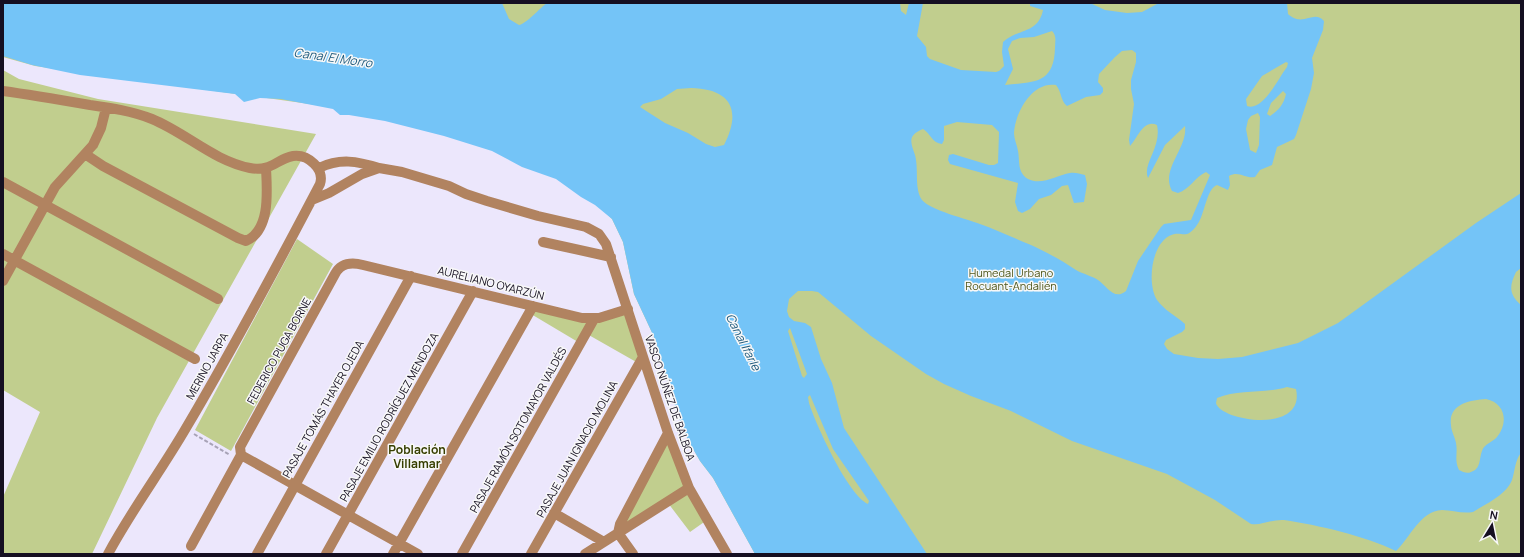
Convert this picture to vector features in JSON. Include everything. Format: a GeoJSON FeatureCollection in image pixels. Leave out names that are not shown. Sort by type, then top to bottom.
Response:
{"type":"FeatureCollection","features":[{"type":"Feature","properties":{"kind":"street"},"geometry":{"type":"LineString","coordinates":[[3,91],[133,113],[153,120],[230,162],[251,168],[266,168],[296,156],[307,159],[319,168],[333,162],[350,160],[379,168]]}},
{"type":"Feature","properties":{"kind":"street"},"geometry":{"type":"LineString","coordinates":[[3,281],[61,179],[85,154],[97,136],[106,108]]}},
{"type":"Feature","properties":{"kind":"street"},"geometry":{"type":"LineString","coordinates":[[85,154],[103,166],[246,241],[257,231],[263,219],[267,201],[266,168]]}},
{"type":"Feature","properties":{"kind":"street","name":"MERINO JARPA"},"geometry":{"type":"LineString","coordinates":[[108,554],[133,509],[186,430],[312,200],[320,184],[322,176],[319,168]]}},
{"type":"Feature","properties":{"kind":"street"},"geometry":{"type":"LineString","coordinates":[[312,200],[329,193],[362,174],[379,168]]}},
{"type":"Feature","properties":{"kind":"street","name":"VASCO NÚÑEZ DE BALBOA"},"geometry":{"type":"LineString","coordinates":[[379,168],[402,172],[448,186],[487,201],[538,216],[586,227],[599,234],[606,244],[611,257],[668,433],[689,488],[728,554]]}},
{"type":"Feature","properties":{"kind":"street"},"geometry":{"type":"LineString","coordinates":[[3,182],[218,299]]}},
{"type":"Feature","properties":{"kind":"street"},"geometry":{"type":"LineString","coordinates":[[543,242],[611,257]]}},
{"type":"Feature","properties":{"kind":"street"},"geometry":{"type":"LineString","coordinates":[[3,254],[195,359]]}},
{"type":"Feature","properties":{"kind":"street","name":"AURELIANO OYARZÚN"},"geometry":{"type":"LineString","coordinates":[[348,264],[363,265],[411,276],[582,318],[594,319],[628,309]]}},
{"type":"Feature","properties":{"kind":"street","name":"FEDERICO PUGA BORNE"},"geometry":{"type":"LineString","coordinates":[[191,546],[240,458],[240,447],[337,271],[348,264]]}},
{"type":"Feature","properties":{"kind":"street","name":"PASAJE TOMÁS THAYER OJEDA"},"geometry":{"type":"LineString","coordinates":[[256,554],[411,276]]}},
{"type":"Feature","properties":{"kind":"street","name":"PASAJE EMILIO RODRÍGUEZ MENDOZA"},"geometry":{"type":"LineString","coordinates":[[326,554],[473,292]]}},
{"type":"Feature","properties":{"kind":"street"},"geometry":{"type":"LineString","coordinates":[[393,554],[533,306]]}},
{"type":"Feature","properties":{"kind":"street","name":"PASAJE RAMÓN SOTOMAYOR VALDÉS"},"geometry":{"type":"LineString","coordinates":[[462,554],[594,319]]}},
{"type":"Feature","properties":{"kind":"street","name":"PASAJE JUAN IGNACIO MOLINA"},"geometry":{"type":"LineString","coordinates":[[531,554],[643,357]]}},
{"type":"Feature","properties":{"kind":"street"},"geometry":{"type":"LineString","coordinates":[[618,533],[624,513],[668,433]]}},
{"type":"Feature","properties":{"kind":"street"},"geometry":{"type":"LineString","coordinates":[[240,458],[294,485],[418,554]]}},
{"type":"Feature","properties":{"kind":"street"},"geometry":{"type":"LineString","coordinates":[[585,554],[689,488]]}},
{"type":"Feature","properties":{"kind":"street"},"geometry":{"type":"LineString","coordinates":[[554,513],[604,542]]}},
{"type":"Feature","properties":{"kind":"street"},"geometry":{"type":"LineString","coordinates":[[618,533],[633,554]]}},
{"type":"Feature","properties":{"kind":"path"},"geometry":{"type":"LineString","coordinates":[[186,430],[240,458]]}},
{"type":"Feature","properties":{"kind":"green space","name":"Humedal Urbano Rocuant-Andalién"},"geometry":{"type":"Polygon","coordinates":[[[3,3],[1521,3],[1521,554],[755,554],[713,478],[700,461],[688,440],[679,418],[655,339],[634,294],[623,242],[612,219],[604,211],[622,217],[550,172],[472,139],[374,113],[35,66],[3,57],[3,3]]]}},
{"type":"Feature","properties":{"kind":"green space"},"geometry":{"type":"Polygon","coordinates":[[[3,70],[19,79],[98,99],[316,134],[157,418],[92,554],[3,554],[3,497],[40,412],[3,390],[3,70]]]}},
{"type":"Feature","properties":{"kind":"green space"},"geometry":{"type":"Polygon","coordinates":[[[297,239],[333,264],[231,451],[195,430],[297,239]]]}},
{"type":"Feature","properties":{"kind":"green space"},"geometry":{"type":"Polygon","coordinates":[[[534,308],[591,320],[578,342],[531,314],[534,308]]]}},
{"type":"Feature","properties":{"kind":"green space"},"geometry":{"type":"Polygon","coordinates":[[[628,310],[642,356],[638,363],[587,334],[595,319],[628,310]]]}},
{"type":"Feature","properties":{"kind":"green space"},"geometry":{"type":"Polygon","coordinates":[[[668,436],[688,488],[619,531],[668,436]]]}},
{"type":"Feature","properties":{"kind":"green space"},"geometry":{"type":"Polygon","coordinates":[[[689,489],[707,520],[690,532],[668,503],[689,489]]]}},
{"type":"Feature","properties":{"kind":"water","name":"Humedal Urbano Rocuant-Andalién"},"geometry":{"type":"Polygon","coordinates":[[[3,3],[502,3],[509,19],[519,25],[529,19],[547,3],[900,3],[901,11],[906,15],[909,3],[923,3],[917,36],[926,47],[927,56],[930,59],[961,70],[996,72],[1004,66],[1002,52],[1003,42],[1015,34],[1032,27],[1041,18],[1043,10],[1030,6],[1030,3],[1090,3],[1105,10],[1127,13],[1142,12],[1159,3],[1287,3],[1288,14],[1293,18],[1303,19],[1316,17],[1324,21],[1323,30],[1312,58],[1314,73],[1311,89],[1296,135],[1294,139],[1277,147],[1272,165],[1260,170],[1255,177],[1233,174],[1229,176],[1230,185],[1228,190],[1217,185],[1213,187],[1200,221],[1193,230],[1186,234],[1173,234],[1169,236],[1158,248],[1152,266],[1152,285],[1154,293],[1157,300],[1163,307],[1185,324],[1185,329],[1182,332],[1166,340],[1164,344],[1167,349],[1174,354],[1198,358],[1218,359],[1242,357],[1298,343],[1338,323],[1476,223],[1521,193],[1521,268],[1516,272],[1511,290],[1514,298],[1521,305],[1521,453],[1516,462],[1512,480],[1500,495],[1473,512],[1465,513],[1442,510],[1428,515],[1421,520],[1396,551],[1356,536],[1297,522],[1275,520],[1259,524],[1251,524],[1215,500],[1167,474],[1072,441],[1011,411],[944,384],[926,374],[871,336],[818,292],[798,291],[789,299],[787,311],[789,317],[794,321],[805,323],[811,327],[821,359],[832,383],[844,428],[927,554],[755,554],[713,478],[700,461],[688,440],[679,418],[655,339],[634,294],[623,242],[612,219],[595,205],[556,179],[522,167],[492,151],[444,136],[385,121],[340,115],[333,109],[281,99],[260,98],[244,102],[235,94],[80,75],[32,65],[3,56],[3,3]],[[1052,31],[1034,37],[1020,38],[1012,41],[1008,49],[1013,69],[1005,85],[1025,83],[1040,79],[1051,69],[1054,60],[1055,35],[1052,31]],[[1132,50],[1122,51],[1099,74],[1098,82],[1103,88],[1103,92],[1100,95],[1086,97],[1067,106],[1063,101],[1056,85],[1047,85],[1032,93],[1026,100],[1021,108],[1015,125],[1014,135],[1020,166],[1024,176],[1033,181],[1044,181],[1070,173],[1085,175],[1087,184],[1084,202],[1074,203],[1068,185],[1062,186],[1051,195],[1039,199],[1030,209],[1022,213],[1018,211],[1015,202],[1018,183],[950,164],[948,160],[949,155],[953,154],[989,165],[998,163],[999,132],[992,125],[957,122],[944,126],[944,140],[942,144],[936,142],[923,129],[918,131],[913,136],[911,142],[916,161],[918,190],[922,200],[926,204],[940,211],[986,226],[1037,248],[1076,270],[1096,279],[1111,292],[1122,294],[1126,291],[1138,261],[1161,227],[1164,224],[1191,220],[1210,175],[1206,172],[1182,191],[1178,193],[1172,191],[1169,183],[1169,175],[1183,142],[1185,126],[1165,145],[1148,178],[1148,167],[1157,141],[1157,125],[1152,124],[1144,127],[1130,146],[1129,140],[1134,104],[1131,80],[1136,62],[1136,53],[1132,50]],[[1286,62],[1262,76],[1246,99],[1247,106],[1253,106],[1259,104],[1265,99],[1287,67],[1288,63],[1286,62]],[[677,89],[661,99],[643,104],[640,107],[665,123],[688,133],[706,144],[715,147],[724,145],[732,121],[732,112],[724,97],[716,92],[705,89],[677,89]],[[1283,91],[1271,103],[1267,114],[1270,116],[1280,107],[1286,94],[1283,91]],[[1258,113],[1251,116],[1248,120],[1246,129],[1250,150],[1256,153],[1259,145],[1260,117],[1258,113]],[[790,328],[788,331],[802,376],[804,378],[807,374],[790,328]],[[1287,387],[1225,395],[1217,398],[1216,403],[1221,409],[1232,415],[1246,419],[1261,420],[1276,418],[1288,413],[1296,404],[1296,389],[1287,387]],[[810,395],[808,397],[809,403],[825,442],[842,474],[851,488],[868,504],[869,501],[833,449],[810,395]],[[1486,399],[1461,404],[1453,412],[1451,425],[1456,443],[1456,460],[1459,470],[1468,473],[1477,469],[1483,449],[1497,437],[1501,431],[1504,419],[1501,409],[1492,401],[1486,399]]]}},
{"type":"Feature","properties":{"kind":"district","name":"Población Villamar"},"geometry":{"type":"Point","coordinates":[417,457]}},
{"type":"Feature","properties":{"kind":"water label","name":"Canal El Morro"},"geometry":{"type":"Point","coordinates":[333,58]}},
{"type":"Feature","properties":{"kind":"water label","name":"Canal Ifarle"},"geometry":{"type":"Point","coordinates":[743,342]}}]}
